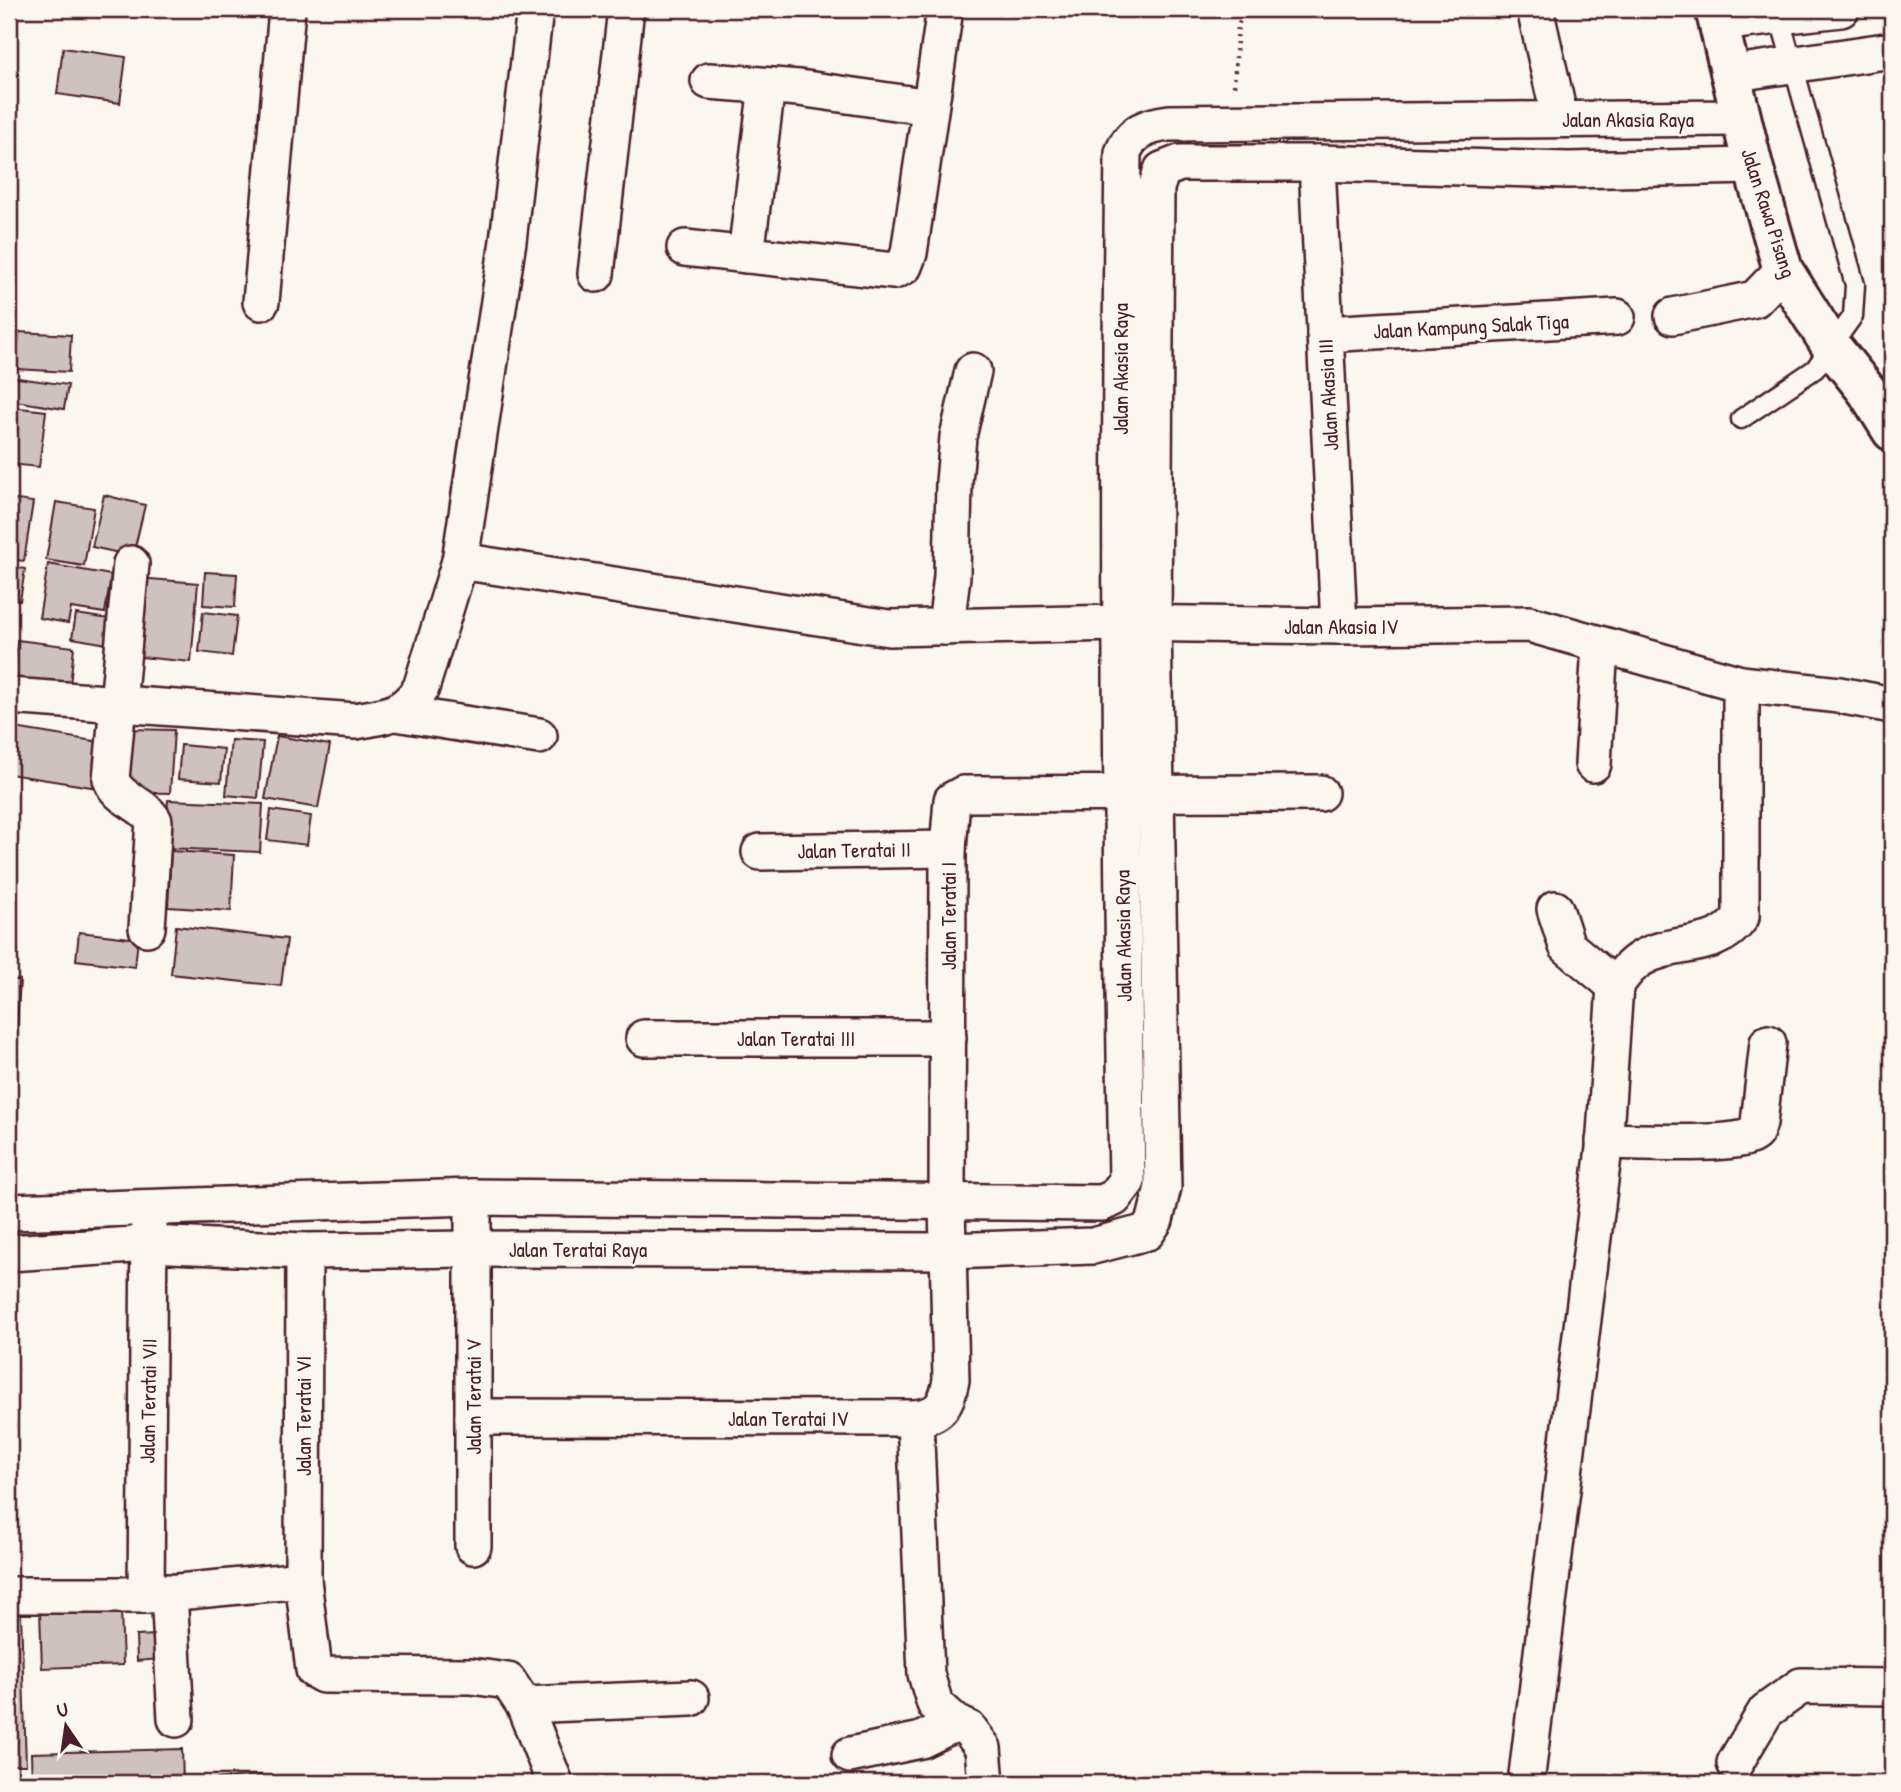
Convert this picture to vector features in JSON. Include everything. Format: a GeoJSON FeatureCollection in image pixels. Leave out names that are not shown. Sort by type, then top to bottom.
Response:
{"type":"FeatureCollection","features":[{"type":"Feature","properties":{"kind":"street"},"geometry":{"type":"LineString","coordinates":[[261,302],[287,9]]}},
{"type":"Feature","properties":{"kind":"street"},"geometry":{"type":"LineString","coordinates":[[396,713],[409,705],[421,688],[460,561],[508,241],[535,9]]}},
{"type":"Feature","properties":{"kind":"street"},"geometry":{"type":"LineString","coordinates":[[596,274],[626,9]]}},
{"type":"Feature","properties":{"kind":"street"},"geometry":{"type":"LineString","coordinates":[[685,248],[894,271],[904,266],[909,253],[946,9]]}},
{"type":"Feature","properties":{"kind":"street"},"geometry":{"type":"LineString","coordinates":[[1535,9],[1560,119]]}},
{"type":"Feature","properties":{"kind":"street"},"geometry":{"type":"LineString","coordinates":[[1717,16],[1841,9]]}},
{"type":"Feature","properties":{"kind":"street","name":"Jalan Rawa Pisang"},"geometry":{"type":"LineString","coordinates":[[1717,16],[1740,118],[1783,270],[1831,346],[1867,391],[1892,431]]}},
{"type":"Feature","properties":{"kind":"street"},"geometry":{"type":"LineString","coordinates":[[1729,74],[1892,50]]}},
{"type":"Feature","properties":{"kind":"street"},"geometry":{"type":"LineString","coordinates":[[709,81],[930,107]]}},
{"type":"Feature","properties":{"kind":"street"},"geometry":{"type":"LineString","coordinates":[[746,255],[767,86]]}},
{"type":"Feature","properties":{"kind":"street","name":"Jalan Akasia Raya"},"geometry":{"type":"LineString","coordinates":[[1147,1232],[1155,1220],[1163,1187],[1157,795],[1137,624],[1122,153],[1128,139],[1152,125],[1232,122],[1740,118]]}},
{"type":"Feature","properties":{"kind":"street"},"geometry":{"type":"LineString","coordinates":[[1230,163],[1232,122]]}},
{"type":"Feature","properties":{"kind":"street","name":"Jalan Akasia Raya"},"geometry":{"type":"LineString","coordinates":[[947,1203],[1102,1203],[1114,1198],[1127,1181],[1121,796],[1137,624],[1156,188],[1162,170],[1180,163],[1317,163],[1568,170],[1753,166]]}},
{"type":"Feature","properties":{"kind":"street","name":"Jalan Akasia III"},"geometry":{"type":"LineString","coordinates":[[1317,163],[1339,626]]}},
{"type":"Feature","properties":{"kind":"street"},"geometry":{"type":"LineString","coordinates":[[1673,316],[1755,299],[1783,270]]}},
{"type":"Feature","properties":{"kind":"street","name":"Jalan Kampung Salak Tiga"},"geometry":{"type":"LineString","coordinates":[[1325,334],[1617,317]]}},
{"type":"Feature","properties":{"kind":"street"},"geometry":{"type":"LineString","coordinates":[[946,627],[953,554],[957,448],[973,371]]}},
{"type":"Feature","properties":{"kind":"street","name":"Jalan Akasia IV"},"geometry":{"type":"LineString","coordinates":[[460,561],[889,628],[1137,624],[1529,624],[1741,684],[1839,695],[1892,705]]}},
{"type":"Feature","properties":{"kind":"street"},"geometry":{"type":"LineString","coordinates":[[131,564],[111,779],[114,788],[144,808],[154,821],[147,928]]}},
{"type":"Feature","properties":{"kind":"street"},"geometry":{"type":"LineString","coordinates":[[1593,764],[1600,645]]}},
{"type":"Feature","properties":{"kind":"street"},"geometry":{"type":"LineString","coordinates":[[1526,1783],[1604,1141],[1615,986],[1629,968],[1644,957],[1723,936],[1741,917],[1741,684]]}},
{"type":"Feature","properties":{"kind":"street"},"geometry":{"type":"LineString","coordinates":[[9,696],[356,720],[396,713],[540,736]]}},
{"type":"Feature","properties":{"kind":"street","name":"Jalan Teratai I"},"geometry":{"type":"LineString","coordinates":[[948,1251],[948,849],[952,800],[962,794],[1121,796],[1320,793]]}},
{"type":"Feature","properties":{"kind":"street","name":"Jalan Teratai II"},"geometry":{"type":"LineString","coordinates":[[760,852],[948,849]]}},
{"type":"Feature","properties":{"kind":"street"},"geometry":{"type":"LineString","coordinates":[[1555,909],[1567,946],[1615,986]]}},
{"type":"Feature","properties":{"kind":"street","name":"Jalan Teratai III"},"geometry":{"type":"LineString","coordinates":[[643,1038],[948,1038]]}},
{"type":"Feature","properties":{"kind":"street"},"geometry":{"type":"LineString","coordinates":[[1604,1141],[1708,1142],[1748,1138],[1755,1133],[1759,1123],[1768,1042]]}},
{"type":"Feature","properties":{"kind":"street"},"geometry":{"type":"LineString","coordinates":[[9,1212],[473,1197],[947,1203]]}},
{"type":"Feature","properties":{"kind":"street","name":"Jalan Teratai V"},"geometry":{"type":"LineString","coordinates":[[473,1197],[473,1546]]}},
{"type":"Feature","properties":{"kind":"street","name":"Jalan Teratai VII"},"geometry":{"type":"LineString","coordinates":[[148,1207],[157,1594],[176,1719]]}},
{"type":"Feature","properties":{"kind":"street","name":"Jalan Teratai Raya"},"geometry":{"type":"LineString","coordinates":[[9,1253],[149,1244],[304,1251],[948,1251],[1093,1246],[1147,1232]]}},
{"type":"Feature","properties":{"kind":"street","name":"Jalan Teratai VI"},"geometry":{"type":"LineString","coordinates":[[304,1251],[303,1580],[310,1657],[317,1673],[500,1678],[508,1681],[524,1705]]}},
{"type":"Feature","properties":{"kind":"street","name":"Jalan Teratai IV"},"geometry":{"type":"LineString","coordinates":[[473,1418],[930,1417],[948,1399],[951,1380],[948,1251]]}},
{"type":"Feature","properties":{"kind":"street"},"geometry":{"type":"LineString","coordinates":[[915,1418],[926,1674],[935,1704],[956,1723],[969,1728],[983,1748],[986,1783]]}},
{"type":"Feature","properties":{"kind":"street"},"geometry":{"type":"LineString","coordinates":[[9,1595],[157,1594],[303,1580]]}},
{"type":"Feature","properties":{"kind":"street"},"geometry":{"type":"LineString","coordinates":[[1735,1763],[1766,1711],[1801,1686],[1892,1687]]}},
{"type":"Feature","properties":{"kind":"street"},"geometry":{"type":"LineString","coordinates":[[555,1783],[524,1705],[691,1698]]}},
{"type":"Feature","properties":{"kind":"street"},"geometry":{"type":"LineString","coordinates":[[850,1755],[921,1740],[956,1723]]}},
{"type":"Feature","properties":{"kind":"lane"},"geometry":{"type":"LineString","coordinates":[[1741,419],[1815,369],[1853,316],[1855,285],[1778,13]]}},
{"type":"Feature","properties":{"kind":"path"},"geometry":{"type":"LineString","coordinates":[[1232,122],[1238,25],[1245,9]]}},
{"type":"Feature","properties":{"kind":"building"},"geometry":{"type":"Polygon","coordinates":[[[63,48],[126,57],[120,103],[57,94],[63,48]]]}},
{"type":"Feature","properties":{"kind":"building"},"geometry":{"type":"Polygon","coordinates":[[[19,332],[71,335],[69,372],[16,369],[19,332]]]}},
{"type":"Feature","properties":{"kind":"building"},"geometry":{"type":"Polygon","coordinates":[[[11,377],[68,385],[64,409],[9,400],[11,377]]]}},
{"type":"Feature","properties":{"kind":"building"},"geometry":{"type":"Polygon","coordinates":[[[11,407],[46,411],[39,467],[9,464],[11,407]]]}},
{"type":"Feature","properties":{"kind":"building"},"geometry":{"type":"Polygon","coordinates":[[[104,495],[145,505],[133,556],[92,547],[104,495]]]}},
{"type":"Feature","properties":{"kind":"building"},"geometry":{"type":"Polygon","coordinates":[[[9,499],[33,502],[24,561],[9,559],[9,499]]]}},
{"type":"Feature","properties":{"kind":"building"},"geometry":{"type":"Polygon","coordinates":[[[56,502],[94,508],[84,566],[46,560],[56,502]]]}},
{"type":"Feature","properties":{"kind":"building"},"geometry":{"type":"Polygon","coordinates":[[[48,564],[111,575],[105,613],[71,608],[68,623],[39,618],[48,564]]]}},
{"type":"Feature","properties":{"kind":"building"},"geometry":{"type":"Polygon","coordinates":[[[9,566],[25,569],[20,601],[9,599],[9,566]]]}},
{"type":"Feature","properties":{"kind":"building"},"geometry":{"type":"Polygon","coordinates":[[[205,572],[237,574],[235,607],[203,605],[205,572]]]}},
{"type":"Feature","properties":{"kind":"building"},"geometry":{"type":"Polygon","coordinates":[[[138,578],[198,583],[191,662],[131,656],[138,578]]]}},
{"type":"Feature","properties":{"kind":"building"},"geometry":{"type":"Polygon","coordinates":[[[203,612],[237,616],[232,656],[199,652],[203,612]]]}},
{"type":"Feature","properties":{"kind":"building"},"geometry":{"type":"Polygon","coordinates":[[[76,614],[116,620],[113,645],[72,638],[76,614]]]}},
{"type":"Feature","properties":{"kind":"building"},"geometry":{"type":"Polygon","coordinates":[[[17,640],[74,647],[70,686],[13,679],[17,640]]]}},
{"type":"Feature","properties":{"kind":"building"},"geometry":{"type":"Polygon","coordinates":[[[9,727],[106,743],[98,788],[9,774],[9,727]]]}},
{"type":"Feature","properties":{"kind":"building"},"geometry":{"type":"Polygon","coordinates":[[[127,729],[174,730],[170,793],[124,792],[127,729]]]}},
{"type":"Feature","properties":{"kind":"building"},"geometry":{"type":"Polygon","coordinates":[[[277,736],[330,745],[318,808],[265,799],[277,736]]]}},
{"type":"Feature","properties":{"kind":"building"},"geometry":{"type":"Polygon","coordinates":[[[231,740],[263,742],[258,798],[226,795],[231,740]]]}},
{"type":"Feature","properties":{"kind":"building"},"geometry":{"type":"Polygon","coordinates":[[[181,745],[224,749],[221,782],[178,779],[181,745]]]}},
{"type":"Feature","properties":{"kind":"building"},"geometry":{"type":"Polygon","coordinates":[[[168,800],[263,804],[260,852],[165,848],[168,800]]]}},
{"type":"Feature","properties":{"kind":"building"},"geometry":{"type":"Polygon","coordinates":[[[271,810],[311,816],[307,845],[267,840],[271,810]]]}},
{"type":"Feature","properties":{"kind":"building"},"geometry":{"type":"Polygon","coordinates":[[[171,851],[234,855],[231,911],[168,907],[171,851]]]}},
{"type":"Feature","properties":{"kind":"building"},"geometry":{"type":"Polygon","coordinates":[[[176,926],[287,939],[281,986],[171,974],[176,926]]]}},
{"type":"Feature","properties":{"kind":"building"},"geometry":{"type":"Polygon","coordinates":[[[79,932],[138,939],[135,967],[76,960],[79,932]]]}},
{"type":"Feature","properties":{"kind":"building"},"geometry":{"type":"Polygon","coordinates":[[[9,979],[20,980],[16,1038],[9,1038],[9,979]]]}},
{"type":"Feature","properties":{"kind":"building"},"geometry":{"type":"Polygon","coordinates":[[[121,1609],[123,1665],[42,1668],[40,1612],[121,1609]]]}},
{"type":"Feature","properties":{"kind":"building"},"geometry":{"type":"Polygon","coordinates":[[[9,1613],[21,1613],[26,1765],[9,1765],[9,1613]]]}},
{"type":"Feature","properties":{"kind":"building"},"geometry":{"type":"Polygon","coordinates":[[[159,1635],[160,1659],[137,1661],[136,1636],[159,1635]]]}},
{"type":"Feature","properties":{"kind":"building"},"geometry":{"type":"Polygon","coordinates":[[[182,1749],[183,1783],[32,1783],[31,1753],[182,1749]]]}},
{"type":"Feature","properties":{"kind":"building"},"geometry":{"type":"Polygon","coordinates":[[[261,1775],[261,1783],[200,1783],[200,1780],[261,1775]]]}}]}
